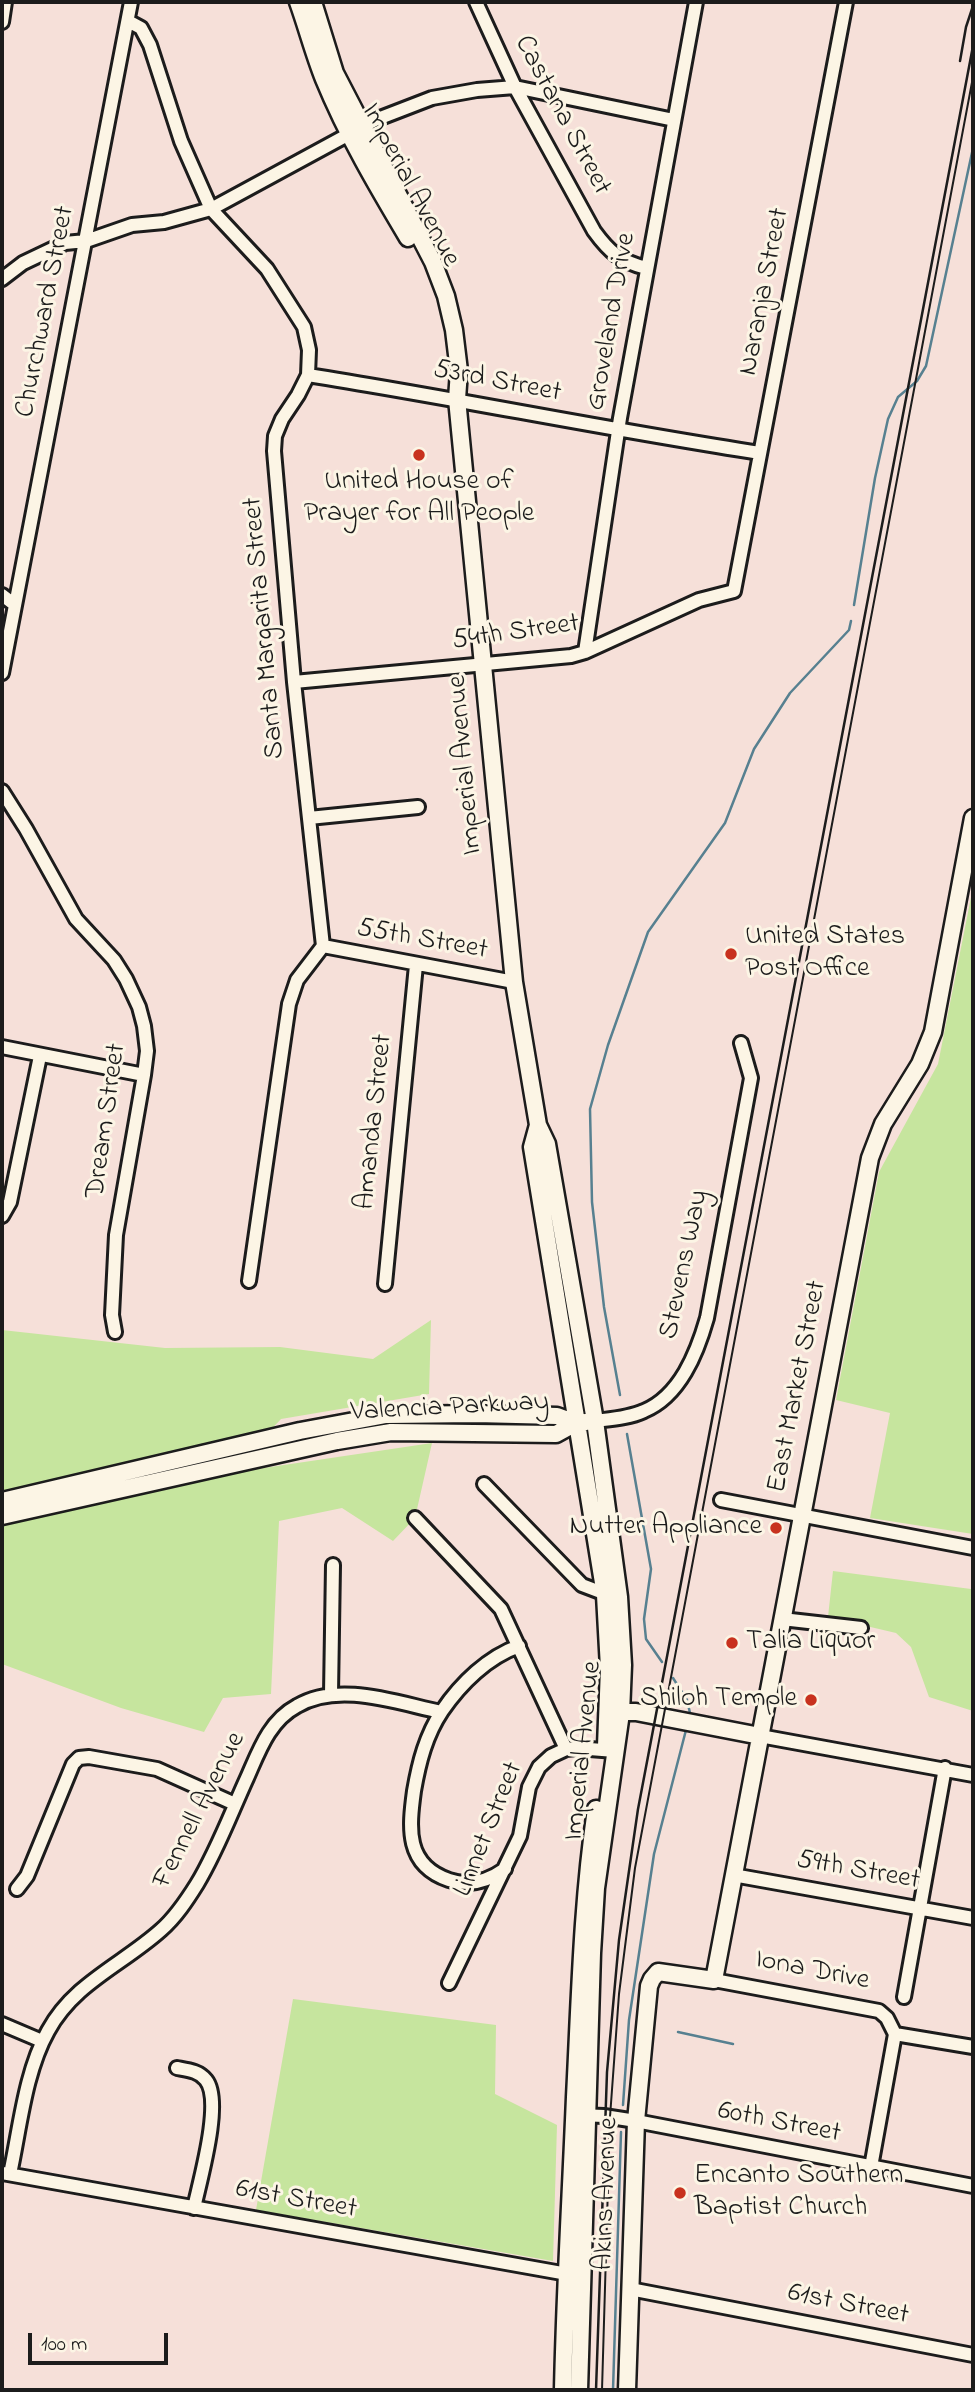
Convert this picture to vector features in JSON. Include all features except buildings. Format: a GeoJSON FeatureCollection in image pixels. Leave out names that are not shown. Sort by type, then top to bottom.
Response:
{"type":"FeatureCollection","features":[{"type":"Feature","properties":{"kind":"main road","name":"Imperial Avenue"},"geometry":{"type":"LineString","coordinates":[[298,2],[323,78],[433,262],[446,296],[454,330],[459,370],[457,399],[513,982],[538,1125],[547,1144],[595,1421],[612,1596],[608,1628],[615,1712],[596,1888],[573,2276],[563,2390]]}},
{"type":"Feature","properties":{"kind":"main road","name":"Imperial Avenue"},"geometry":{"type":"LineString","coordinates":[[313,2],[355,130]]}},
{"type":"Feature","properties":{"kind":"main road","name":"East Market Street"},"geometry":{"type":"LineString","coordinates":[[714,1980],[870,1158],[883,1124],[920,1064],[933,1031],[973,818]]}},
{"type":"Feature","properties":{"kind":"main road","name":"Imperial Avenue"},"geometry":{"type":"LineString","coordinates":[[538,1125],[532,1147],[576,1423],[612,1596]]}},
{"type":"Feature","properties":{"kind":"main road","name":"Valencia Parkway"},"geometry":{"type":"LineString","coordinates":[[2,1501],[300,1431],[386,1415],[557,1416],[576,1423]]}},
{"type":"Feature","properties":{"kind":"main road","name":"Stevens Way"},"geometry":{"type":"LineString","coordinates":[[576,1423],[595,1421]]}},
{"type":"Feature","properties":{"kind":"main road","name":"Valencia Parkway"},"geometry":{"type":"LineString","coordinates":[[2,1516],[337,1441],[391,1432],[556,1434],[576,1423]]}},
{"type":"Feature","properties":{"kind":"main road"},"geometry":{"type":"LineString","coordinates":[[615,1712],[646,1714],[760,1736]]}},
{"type":"Feature","properties":{"kind":"main road","name":"Iona Drive"},"geometry":{"type":"LineString","coordinates":[[648,2000],[649,1986],[658,1972],[714,1980]]}},
{"type":"Feature","properties":{"kind":"main road","name":"Akins Avenue"},"geometry":{"type":"LineString","coordinates":[[627,2390],[636,2121],[648,2000]]}},
{"type":"Feature","properties":{"kind":"main road","name":"Imperial Avenue"},"geometry":{"type":"LineString","coordinates":[[573,2276],[579,2390]]}},
{"type":"Feature","properties":{"kind":"street"},"geometry":{"type":"LineString","coordinates":[[2,22],[5,2]]}},
{"type":"Feature","properties":{"kind":"street","name":"Churchward Street"},"geometry":{"type":"LineString","coordinates":[[2,673],[131,2]]}},
{"type":"Feature","properties":{"kind":"street","name":"Castana Street"},"geometry":{"type":"LineString","coordinates":[[475,2],[515,87],[594,231],[609,251],[632,264],[646,268]]}},
{"type":"Feature","properties":{"kind":"street","name":"Groveland Drive"},"geometry":{"type":"LineString","coordinates":[[585,652],[646,268],[696,2]]}},
{"type":"Feature","properties":{"kind":"street","name":"Naranja Street"},"geometry":{"type":"LineString","coordinates":[[734,591],[846,2]]}},
{"type":"Feature","properties":{"kind":"street"},"geometry":{"type":"LineString","coordinates":[[128,21],[141,28],[150,45],[181,141],[211,209],[267,269],[304,327],[310,362],[308,375]]}},
{"type":"Feature","properties":{"kind":"street"},"geometry":{"type":"LineString","coordinates":[[2,279],[23,263],[65,243],[86,240],[132,225],[164,222],[211,209],[355,130],[432,98],[515,87],[674,120]]}},
{"type":"Feature","properties":{"kind":"street","name":"53rd Street"},"geometry":{"type":"LineString","coordinates":[[308,375],[457,399],[620,431],[760,453]]}},
{"type":"Feature","properties":{"kind":"street","name":"Santa Margarita Street"},"geometry":{"type":"LineString","coordinates":[[308,375],[282,419],[275,436],[274,451],[294,682],[323,946]]}},
{"type":"Feature","properties":{"kind":"street","name":"54th Street"},"geometry":{"type":"LineString","coordinates":[[294,682],[571,656],[699,600],[734,591]]}},
{"type":"Feature","properties":{"kind":"street"},"geometry":{"type":"LineString","coordinates":[[2,595],[15,606]]}},
{"type":"Feature","properties":{"kind":"street","name":"Dream Street"},"geometry":{"type":"LineString","coordinates":[[2,791],[76,919],[114,960],[126,979],[139,1007],[144,1026],[147,1051],[144,1074],[116,1235],[112,1315],[115,1332]]}},
{"type":"Feature","properties":{"kind":"street"},"geometry":{"type":"LineString","coordinates":[[309,818],[418,807]]}},
{"type":"Feature","properties":{"kind":"street"},"geometry":{"type":"LineString","coordinates":[[249,1281],[289,1004],[297,980],[323,946]]}},
{"type":"Feature","properties":{"kind":"street","name":"55th Street"},"geometry":{"type":"LineString","coordinates":[[323,946],[513,982]]}},
{"type":"Feature","properties":{"kind":"street","name":"Amanda Street"},"geometry":{"type":"LineString","coordinates":[[385,1284],[416,965]]}},
{"type":"Feature","properties":{"kind":"street","name":"Stevens Way"},"geometry":{"type":"LineString","coordinates":[[595,1421],[645,1411],[669,1394],[694,1357],[706,1318],[751,1078],[741,1043]]}},
{"type":"Feature","properties":{"kind":"street"},"geometry":{"type":"LineString","coordinates":[[2,1047],[144,1074]]}},
{"type":"Feature","properties":{"kind":"street"},"geometry":{"type":"LineString","coordinates":[[2,1216],[10,1202],[40,1056]]}},
{"type":"Feature","properties":{"kind":"street"},"geometry":{"type":"LineString","coordinates":[[484,1484],[582,1585],[612,1596]]}},
{"type":"Feature","properties":{"kind":"street"},"geometry":{"type":"LineString","coordinates":[[720,1500],[973,1548]]}},
{"type":"Feature","properties":{"kind":"street"},"geometry":{"type":"LineString","coordinates":[[415,1518],[501,1609],[566,1749]]}},
{"type":"Feature","properties":{"kind":"street"},"geometry":{"type":"LineString","coordinates":[[334,1565],[331,1694],[356,1695],[441,1712]]}},
{"type":"Feature","properties":{"kind":"street"},"geometry":{"type":"LineString","coordinates":[[782,1619],[861,1628]]}},
{"type":"Feature","properties":{"kind":"street"},"geometry":{"type":"LineString","coordinates":[[505,1869],[483,1881],[458,1882],[443,1877],[429,1868],[414,1848],[409,1824],[425,1743],[441,1712],[480,1669],[519,1646]]}},
{"type":"Feature","properties":{"kind":"street","name":"Fennell Avenue"},"geometry":{"type":"LineString","coordinates":[[6,2174],[33,2066],[57,2017],[75,1994],[162,1930],[182,1907],[199,1882],[268,1734],[290,1709],[310,1699],[331,1694]]}},
{"type":"Feature","properties":{"kind":"street"},"geometry":{"type":"LineString","coordinates":[[760,1736],[973,1775]]}},
{"type":"Feature","properties":{"kind":"street","name":"Linnet Street"},"geometry":{"type":"LineString","coordinates":[[449,1983],[520,1836],[532,1780],[544,1761],[566,1749],[610,1750]]}},
{"type":"Feature","properties":{"kind":"street"},"geometry":{"type":"LineString","coordinates":[[17,1889],[27,1876],[72,1764],[79,1758],[89,1757],[157,1769],[235,1804]]}},
{"type":"Feature","properties":{"kind":"street"},"geometry":{"type":"LineString","coordinates":[[904,1997],[945,1768]]}},
{"type":"Feature","properties":{"kind":"street","name":"59th Street"},"geometry":{"type":"LineString","coordinates":[[733,1875],[973,1918]]}},
{"type":"Feature","properties":{"kind":"street","name":"Iona Drive"},"geometry":{"type":"LineString","coordinates":[[714,1980],[879,2011],[887,2018],[895,2034]]}},
{"type":"Feature","properties":{"kind":"street"},"geometry":{"type":"LineString","coordinates":[[2,2024],[43,2041]]}},
{"type":"Feature","properties":{"kind":"street"},"geometry":{"type":"LineString","coordinates":[[871,2167],[895,2034],[973,2047]]}},
{"type":"Feature","properties":{"kind":"street"},"geometry":{"type":"LineString","coordinates":[[177,2068],[194,2071],[203,2076],[211,2087],[214,2098],[212,2122],[194,2208]]}},
{"type":"Feature","properties":{"kind":"street","name":"60th Street"},"geometry":{"type":"LineString","coordinates":[[581,2115],[636,2121],[973,2186]]}},
{"type":"Feature","properties":{"kind":"street","name":"61st Street"},"geometry":{"type":"LineString","coordinates":[[6,2174],[573,2276]]}},
{"type":"Feature","properties":{"kind":"street","name":"61st Street"},"geometry":{"type":"LineString","coordinates":[[630,2289],[973,2356]]}},
{"type":"Feature","properties":{"kind":"green space"},"geometry":{"type":"Polygon","coordinates":[[[973,887],[973,1534],[870,1518],[890,1413],[836,1400],[879,1172],[938,1064],[973,887]]]}},
{"type":"Feature","properties":{"kind":"green space"},"geometry":{"type":"Polygon","coordinates":[[[431,1320],[429,1394],[281,1419],[230,1473],[432,1443],[415,1518],[393,1541],[342,1508],[279,1521],[271,1694],[223,1698],[204,1732],[121,1708],[2,1664],[2,1330],[165,1348],[280,1347],[373,1359],[431,1320]]]}},
{"type":"Feature","properties":{"kind":"green space"},"geometry":{"type":"Polygon","coordinates":[[[833,1571],[971,1589],[973,1583],[973,1711],[929,1697],[911,1647],[896,1633],[828,1617],[833,1571]]]}},
{"type":"Feature","properties":{"kind":"green space"},"geometry":{"type":"Polygon","coordinates":[[[293,1999],[496,2025],[495,2094],[557,2125],[553,2261],[256,2210],[293,1999]]]}},
{"type":"Feature","properties":{"kind":"waterway"},"geometry":{"type":"LineString","coordinates":[[854,605],[875,478],[888,419],[898,397],[917,381],[926,366],[973,148]]}},
{"type":"Feature","properties":{"kind":"waterway"},"geometry":{"type":"LineString","coordinates":[[620,1395],[604,1307],[592,1202],[590,1109],[608,1045],[648,932],[725,823],[754,749],[790,693],[849,630],[851,621]]}},
{"type":"Feature","properties":{"kind":"waterway"},"geometry":{"type":"LineString","coordinates":[[627,1434],[651,1569],[644,1619],[646,1639],[662,1662]]}},
{"type":"Feature","properties":{"kind":"waterway"},"geometry":{"type":"LineString","coordinates":[[673,1678],[687,1700],[690,1713]]}},
{"type":"Feature","properties":{"kind":"waterway"},"geometry":{"type":"LineString","coordinates":[[623,2105],[629,2020],[654,1854],[686,1730]]}},
{"type":"Feature","properties":{"kind":"waterway"},"geometry":{"type":"LineString","coordinates":[[678,2032],[733,2044]]}},
{"type":"Feature","properties":{"kind":"waterway"},"geometry":{"type":"LineString","coordinates":[[613,2390],[621,2132]]}},
{"type":"Feature","properties":{"kind":"tram line"},"geometry":{"type":"LineString","coordinates":[[602,2390],[610,2117],[619,1994],[635,1868],[973,77]]}},
{"type":"Feature","properties":{"kind":"railway"},"geometry":{"type":"LineString","coordinates":[[960,61],[973,6]]}},
{"type":"Feature","properties":{"kind":"railway"},"geometry":{"type":"LineString","coordinates":[[596,2390],[607,2072],[619,1940],[638,1809],[973,46]]}},
{"type":"Feature","properties":{"kind":"place","name":"United House of Prayer for All People"},"geometry":{"type":"Point","coordinates":[419,455]}},
{"type":"Feature","properties":{"kind":"place","name":"United States Post Office"},"geometry":{"type":"Point","coordinates":[731,954]}},
{"type":"Feature","properties":{"kind":"place","name":"Nutter Appliance"},"geometry":{"type":"Point","coordinates":[776,1528]}},
{"type":"Feature","properties":{"kind":"place","name":"Talia Liquor"},"geometry":{"type":"Point","coordinates":[732,1643]}},
{"type":"Feature","properties":{"kind":"place","name":"Shiloh Temple"},"geometry":{"type":"Point","coordinates":[811,1700]}},
{"type":"Feature","properties":{"kind":"place","name":"Encanto Southern Baptist Church"},"geometry":{"type":"Point","coordinates":[680,2193]}}]}
